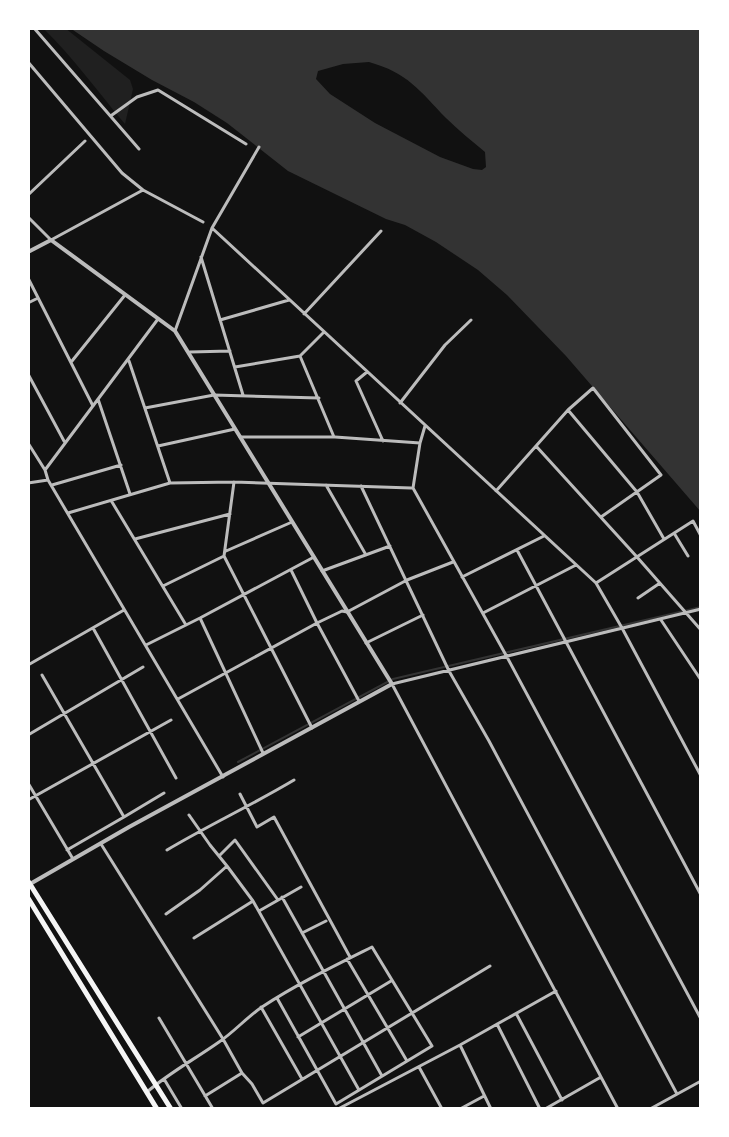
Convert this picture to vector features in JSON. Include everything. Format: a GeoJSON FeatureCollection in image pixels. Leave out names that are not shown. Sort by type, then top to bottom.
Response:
{"type":"FeatureCollection","features":[{"type":"Feature","properties":{"kind":"highway"},"geometry":{"type":"LineString","coordinates":[[29,884],[171,1109]]}},
{"type":"Feature","properties":{"kind":"highway"},"geometry":{"type":"LineString","coordinates":[[28,898],[157,1109]]}},
{"type":"Feature","properties":{"kind":"street"},"geometry":{"type":"LineString","coordinates":[[34,28],[139,149]]}},
{"type":"Feature","properties":{"kind":"street"},"geometry":{"type":"LineString","coordinates":[[28,62],[122,173],[143,190],[203,222]]}},
{"type":"Feature","properties":{"kind":"street"},"geometry":{"type":"LineString","coordinates":[[110,116],[137,97],[158,90],[246,144]]}},
{"type":"Feature","properties":{"kind":"street"},"geometry":{"type":"LineString","coordinates":[[28,195],[85,141]]}},
{"type":"Feature","properties":{"kind":"street"},"geometry":{"type":"LineString","coordinates":[[175,331],[212,228],[259,147]]}},
{"type":"Feature","properties":{"kind":"street"},"geometry":{"type":"LineString","coordinates":[[28,252],[143,190]]}},
{"type":"Feature","properties":{"kind":"street"},"geometry":{"type":"LineString","coordinates":[[28,217],[51,240],[175,331],[392,684],[618,1109]]}},
{"type":"Feature","properties":{"kind":"street"},"geometry":{"type":"LineString","coordinates":[[212,228],[596,583],[701,776]]}},
{"type":"Feature","properties":{"kind":"street"},"geometry":{"type":"LineString","coordinates":[[304,314],[381,231]]}},
{"type":"Feature","properties":{"kind":"street"},"geometry":{"type":"LineString","coordinates":[[201,257],[243,396]]}},
{"type":"Feature","properties":{"kind":"street"},"geometry":{"type":"LineString","coordinates":[[28,278],[93,406]]}},
{"type":"Feature","properties":{"kind":"street"},"geometry":{"type":"LineString","coordinates":[[71,362],[125,295]]}},
{"type":"Feature","properties":{"kind":"street"},"geometry":{"type":"LineString","coordinates":[[28,303],[38,298]]}},
{"type":"Feature","properties":{"kind":"street"},"geometry":{"type":"LineString","coordinates":[[220,320],[289,300]]}},
{"type":"Feature","properties":{"kind":"street"},"geometry":{"type":"LineString","coordinates":[[45,470],[158,319]]}},
{"type":"Feature","properties":{"kind":"street"},"geometry":{"type":"LineString","coordinates":[[400,403],[445,345],[471,320]]}},
{"type":"Feature","properties":{"kind":"street"},"geometry":{"type":"LineString","coordinates":[[235,367],[300,356],[324,332]]}},
{"type":"Feature","properties":{"kind":"street"},"geometry":{"type":"LineString","coordinates":[[188,352],[230,351]]}},
{"type":"Feature","properties":{"kind":"street"},"geometry":{"type":"LineString","coordinates":[[300,356],[335,437]]}},
{"type":"Feature","properties":{"kind":"street"},"geometry":{"type":"LineString","coordinates":[[129,359],[170,483]]}},
{"type":"Feature","properties":{"kind":"street"},"geometry":{"type":"LineString","coordinates":[[367,372],[356,381],[383,441]]}},
{"type":"Feature","properties":{"kind":"street"},"geometry":{"type":"LineString","coordinates":[[28,374],[65,443]]}},
{"type":"Feature","properties":{"kind":"street"},"geometry":{"type":"LineString","coordinates":[[496,491],[568,410],[593,388],[661,475],[601,517]]}},
{"type":"Feature","properties":{"kind":"street"},"geometry":{"type":"LineString","coordinates":[[145,408],[214,395],[319,398]]}},
{"type":"Feature","properties":{"kind":"street"},"geometry":{"type":"LineString","coordinates":[[98,399],[130,495]]}},
{"type":"Feature","properties":{"kind":"street"},"geometry":{"type":"LineString","coordinates":[[568,410],[637,492],[664,539]]}},
{"type":"Feature","properties":{"kind":"street"},"geometry":{"type":"LineString","coordinates":[[425,426],[413,488],[701,1019]]}},
{"type":"Feature","properties":{"kind":"street"},"geometry":{"type":"LineString","coordinates":[[158,446],[235,429]]}},
{"type":"Feature","properties":{"kind":"street"},"geometry":{"type":"LineString","coordinates":[[240,437],[335,437],[420,443]]}},
{"type":"Feature","properties":{"kind":"street"},"geometry":{"type":"LineString","coordinates":[[28,443],[223,777]]}},
{"type":"Feature","properties":{"kind":"street"},"geometry":{"type":"LineString","coordinates":[[536,446],[701,630]]}},
{"type":"Feature","properties":{"kind":"street"},"geometry":{"type":"LineString","coordinates":[[28,483],[49,482],[121,465]]}},
{"type":"Feature","properties":{"kind":"street"},"geometry":{"type":"LineString","coordinates":[[234,482],[225,554],[310,725]]}},
{"type":"Feature","properties":{"kind":"street"},"geometry":{"type":"LineString","coordinates":[[68,513],[170,483],[413,488]]}},
{"type":"Feature","properties":{"kind":"street"},"geometry":{"type":"LineString","coordinates":[[326,485],[366,555]]}},
{"type":"Feature","properties":{"kind":"street"},"geometry":{"type":"LineString","coordinates":[[361,486],[449,671],[677,1094]]}},
{"type":"Feature","properties":{"kind":"street"},"geometry":{"type":"LineString","coordinates":[[111,500],[186,625]]}},
{"type":"Feature","properties":{"kind":"street"},"geometry":{"type":"LineString","coordinates":[[135,539],[230,514]]}},
{"type":"Feature","properties":{"kind":"street"},"geometry":{"type":"LineString","coordinates":[[596,583],[693,521],[701,536]]}},
{"type":"Feature","properties":{"kind":"street"},"geometry":{"type":"LineString","coordinates":[[163,586],[292,522]]}},
{"type":"Feature","properties":{"kind":"street"},"geometry":{"type":"LineString","coordinates":[[674,533],[688,556]]}},
{"type":"Feature","properties":{"kind":"street"},"geometry":{"type":"LineString","coordinates":[[462,577],[544,536]]}},
{"type":"Feature","properties":{"kind":"street"},"geometry":{"type":"LineString","coordinates":[[322,571],[390,546]]}},
{"type":"Feature","properties":{"kind":"street"},"geometry":{"type":"LineString","coordinates":[[517,550],[701,895]]}},
{"type":"Feature","properties":{"kind":"street"},"geometry":{"type":"LineString","coordinates":[[146,645],[314,557]]}},
{"type":"Feature","properties":{"kind":"street"},"geometry":{"type":"LineString","coordinates":[[178,699],[317,623],[342,611],[347,612],[407,580],[454,562]]}},
{"type":"Feature","properties":{"kind":"street"},"geometry":{"type":"LineString","coordinates":[[482,613],[576,565]]}},
{"type":"Feature","properties":{"kind":"street"},"geometry":{"type":"LineString","coordinates":[[291,570],[359,702]]}},
{"type":"Feature","properties":{"kind":"street"},"geometry":{"type":"LineString","coordinates":[[638,598],[660,583]]}},
{"type":"Feature","properties":{"kind":"street"},"geometry":{"type":"LineString","coordinates":[[29,884],[223,777],[262,751],[392,684],[701,609]]}},
{"type":"Feature","properties":{"kind":"street"},"geometry":{"type":"LineString","coordinates":[[28,665],[124,610]]}},
{"type":"Feature","properties":{"kind":"street"},"geometry":{"type":"LineString","coordinates":[[366,643],[423,615]]}},
{"type":"Feature","properties":{"kind":"street"},"geometry":{"type":"LineString","coordinates":[[200,618],[262,751]]}},
{"type":"Feature","properties":{"kind":"street"},"geometry":{"type":"LineString","coordinates":[[660,619],[701,680]]}},
{"type":"Feature","properties":{"kind":"street"},"geometry":{"type":"LineString","coordinates":[[93,628],[176,778]]}},
{"type":"Feature","properties":{"kind":"street"},"geometry":{"type":"LineString","coordinates":[[28,735],[143,667]]}},
{"type":"Feature","properties":{"kind":"street"},"geometry":{"type":"LineString","coordinates":[[42,675],[124,817]]}},
{"type":"Feature","properties":{"kind":"street"},"geometry":{"type":"LineString","coordinates":[[28,800],[171,720]]}},
{"type":"Feature","properties":{"kind":"street"},"geometry":{"type":"LineString","coordinates":[[696,767],[701,764]]}},
{"type":"Feature","properties":{"kind":"street"},"geometry":{"type":"LineString","coordinates":[[167,850],[294,780]]}},
{"type":"Feature","properties":{"kind":"street"},"geometry":{"type":"LineString","coordinates":[[28,783],[73,859]]}},
{"type":"Feature","properties":{"kind":"street"},"geometry":{"type":"LineString","coordinates":[[67,850],[164,793]]}},
{"type":"Feature","properties":{"kind":"street"},"geometry":{"type":"LineString","coordinates":[[240,794],[257,827],[274,817],[368,995],[407,1061]]}},
{"type":"Feature","properties":{"kind":"street"},"geometry":{"type":"LineString","coordinates":[[189,815],[253,901],[359,1090]]}},
{"type":"Feature","properties":{"kind":"street"},"geometry":{"type":"LineString","coordinates":[[219,856],[235,840],[280,899],[382,1076]]}},
{"type":"Feature","properties":{"kind":"street"},"geometry":{"type":"LineString","coordinates":[[101,844],[263,1103],[490,966]]}},
{"type":"Feature","properties":{"kind":"street"},"geometry":{"type":"LineString","coordinates":[[166,914],[227,866]]}},
{"type":"Feature","properties":{"kind":"street"},"geometry":{"type":"LineString","coordinates":[[258,911],[301,887]]}},
{"type":"Feature","properties":{"kind":"street"},"geometry":{"type":"LineString","coordinates":[[194,938],[253,901]]}},
{"type":"Feature","properties":{"kind":"street"},"geometry":{"type":"LineString","coordinates":[[302,933],[326,921]]}},
{"type":"Feature","properties":{"kind":"street"},"geometry":{"type":"LineString","coordinates":[[147,1092],[223,1039],[261,1007],[277,998],[324,973],[349,958],[372,947],[432,1046],[336,1104],[277,998]]}},
{"type":"Feature","properties":{"kind":"street"},"geometry":{"type":"LineString","coordinates":[[298,1037],[392,980]]}},
{"type":"Feature","properties":{"kind":"street"},"geometry":{"type":"LineString","coordinates":[[338,1109],[556,991]]}},
{"type":"Feature","properties":{"kind":"street"},"geometry":{"type":"LineString","coordinates":[[261,1007],[302,1079]]}},
{"type":"Feature","properties":{"kind":"street"},"geometry":{"type":"LineString","coordinates":[[516,1013],[562,1100]]}},
{"type":"Feature","properties":{"kind":"street"},"geometry":{"type":"LineString","coordinates":[[159,1018],[213,1109]]}},
{"type":"Feature","properties":{"kind":"street"},"geometry":{"type":"LineString","coordinates":[[497,1024],[543,1109],[601,1077]]}},
{"type":"Feature","properties":{"kind":"street"},"geometry":{"type":"LineString","coordinates":[[460,1045],[491,1109]]}},
{"type":"Feature","properties":{"kind":"street"},"geometry":{"type":"LineString","coordinates":[[418,1067],[442,1109]]}},
{"type":"Feature","properties":{"kind":"street"},"geometry":{"type":"LineString","coordinates":[[205,1096],[242,1073]]}},
{"type":"Feature","properties":{"kind":"street"},"geometry":{"type":"LineString","coordinates":[[164,1079],[182,1109]]}},
{"type":"Feature","properties":{"kind":"street"},"geometry":{"type":"LineString","coordinates":[[650,1109],[701,1081]]}},
{"type":"Feature","properties":{"kind":"street"},"geometry":{"type":"LineString","coordinates":[[460,1109],[484,1096]]}},
{"type":"Feature","properties":{"kind":"shaded area"},"geometry":{"type":"Polygon","coordinates":[[[43,28],[65,28],[130,80],[133,89],[125,124],[75,63],[43,28]]]}},
{"type":"Feature","properties":{"kind":"shaded area"},"geometry":{"type":"Polygon","coordinates":[[[70,28],[701,28],[701,512],[566,356],[478,270],[405,225],[386,219],[288,171],[227,123],[70,28]],[[369,62],[343,64],[318,71],[316,79],[330,94],[375,123],[440,157],[473,169],[486,167],[485,152],[412,84],[369,62]]]}},
{"type":"Feature","properties":{"kind":"waterway"},"geometry":{"type":"LineString","coordinates":[[238,762],[393,679],[701,607]]}}]}
